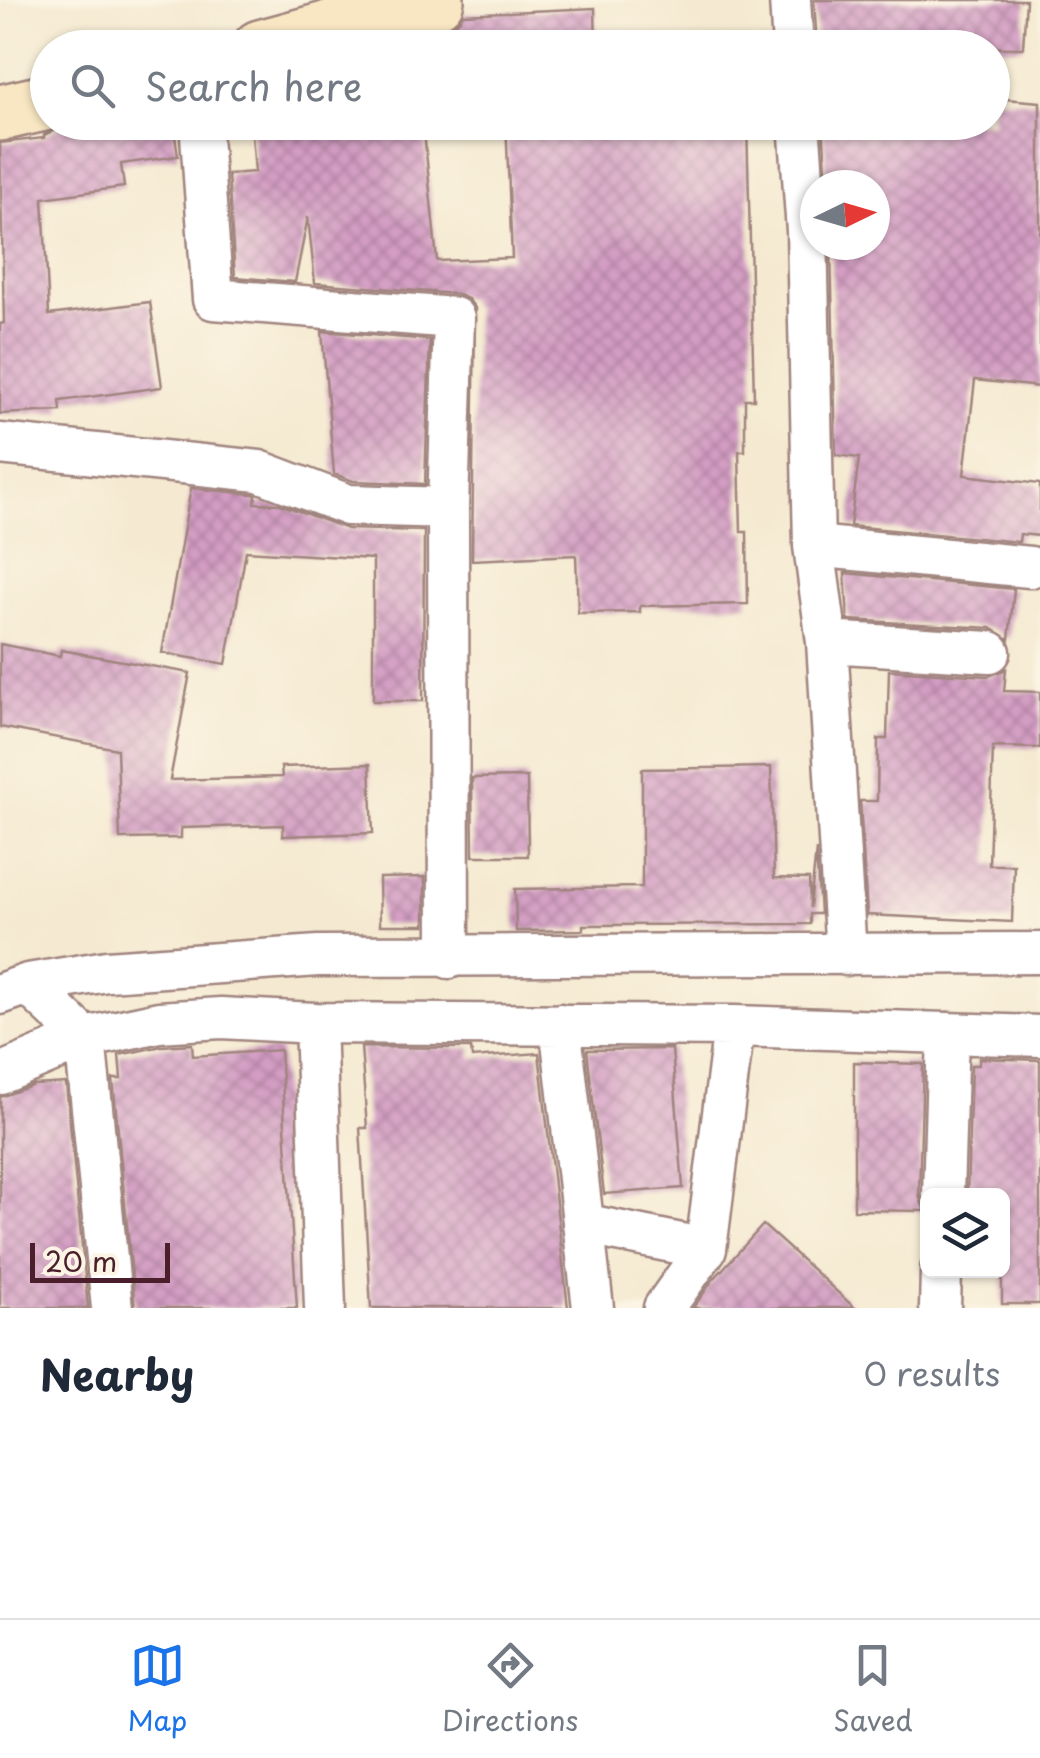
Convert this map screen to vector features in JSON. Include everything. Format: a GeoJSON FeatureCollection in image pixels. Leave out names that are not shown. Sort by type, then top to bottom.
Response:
{"type":"FeatureCollection","features":[{"type":"Feature","properties":{"kind":"main road"},"geometry":{"type":"LineString","coordinates":[[321,30],[417,2]]}},
{"type":"Feature","properties":{"kind":"main road"},"geometry":{"type":"LineString","coordinates":[[0,113],[30,106]]}},
{"type":"Feature","properties":{"kind":"street"},"geometry":{"type":"LineString","coordinates":[[790,0],[792,30]]}},
{"type":"Feature","properties":{"kind":"street"},"geometry":{"type":"LineString","coordinates":[[201,140],[213,299],[454,318],[448,508],[449,958]]}},
{"type":"Feature","properties":{"kind":"street"},"geometry":{"type":"LineString","coordinates":[[800,140],[807,231],[814,546],[827,642],[846,955]]}},
{"type":"Feature","properties":{"kind":"street"},"geometry":{"type":"LineString","coordinates":[[0,444],[259,471],[348,504],[448,508]]}},
{"type":"Feature","properties":{"kind":"street"},"geometry":{"type":"LineString","coordinates":[[814,546],[1030,567]]}},
{"type":"Feature","properties":{"kind":"street"},"geometry":{"type":"LineString","coordinates":[[827,642],[990,652]]}},
{"type":"Feature","properties":{"kind":"street"},"geometry":{"type":"LineString","coordinates":[[14,989],[107,971],[318,956],[1040,953]]}},
{"type":"Feature","properties":{"kind":"street"},"geometry":{"type":"LineString","coordinates":[[14,989],[85,1038],[112,1308]]}},
{"type":"Feature","properties":{"kind":"street"},"geometry":{"type":"LineString","coordinates":[[0,1074],[85,1038],[159,1022],[222,1018],[315,1023],[734,1026],[1040,1036]]}},
{"type":"Feature","properties":{"kind":"street"},"geometry":{"type":"LineString","coordinates":[[315,1023],[325,1308]]}},
{"type":"Feature","properties":{"kind":"street"},"geometry":{"type":"LineString","coordinates":[[560,1024],[594,1308]]}},
{"type":"Feature","properties":{"kind":"street"},"geometry":{"type":"LineString","coordinates":[[664,1308],[706,1249],[734,1026]]}},
{"type":"Feature","properties":{"kind":"street"},"geometry":{"type":"LineString","coordinates":[[943,1188],[948,1033]]}},
{"type":"Feature","properties":{"kind":"street"},"geometry":{"type":"LineString","coordinates":[[583,1224],[706,1249]]}},
{"type":"Feature","properties":{"kind":"street"},"geometry":{"type":"LineString","coordinates":[[940,1308],[941,1278]]}},
{"type":"Feature","properties":{"kind":"building"},"geometry":{"type":"Polygon","coordinates":[[[814,0],[1026,0],[1023,48],[1010,48],[1010,30],[816,30],[814,0]]]}},
{"type":"Feature","properties":{"kind":"building"},"geometry":{"type":"Polygon","coordinates":[[[595,8],[596,30],[445,30],[463,14],[595,8]]]}},
{"type":"Feature","properties":{"kind":"building"},"geometry":{"type":"Polygon","coordinates":[[[1010,100],[1040,102],[1040,387],[975,380],[964,475],[1040,484],[1040,536],[1020,534],[1019,542],[850,526],[859,458],[836,455],[831,260],[890,260],[890,170],[826,170],[824,140],[1010,140],[1010,100]]]}},
{"type":"Feature","properties":{"kind":"building"},"geometry":{"type":"Polygon","coordinates":[[[176,140],[178,156],[121,164],[124,187],[43,198],[49,315],[150,302],[162,387],[60,401],[61,411],[0,414],[0,324],[4,323],[0,143],[176,140]]]}},
{"type":"Feature","properties":{"kind":"building"},"geometry":{"type":"Polygon","coordinates":[[[252,140],[425,140],[437,261],[512,258],[507,140],[747,140],[754,399],[745,399],[745,451],[739,451],[741,532],[747,532],[748,604],[640,606],[640,612],[578,613],[576,555],[472,560],[475,308],[468,299],[456,294],[315,283],[308,217],[295,282],[235,277],[228,174],[255,172],[252,140]]]}},
{"type":"Feature","properties":{"kind":"building"},"geometry":{"type":"Polygon","coordinates":[[[322,331],[430,340],[425,484],[353,481],[334,474],[322,331]]]}},
{"type":"Feature","properties":{"kind":"building"},"geometry":{"type":"Polygon","coordinates":[[[191,488],[253,494],[255,503],[280,504],[347,529],[424,531],[423,701],[373,701],[373,559],[246,551],[226,664],[162,653],[191,488]]]}},
{"type":"Feature","properties":{"kind":"building"},"geometry":{"type":"Polygon","coordinates":[[[845,573],[1014,589],[1009,639],[991,628],[848,620],[845,573]]]}},
{"type":"Feature","properties":{"kind":"building"},"geometry":{"type":"Polygon","coordinates":[[[0,644],[60,656],[61,650],[190,673],[170,780],[282,777],[281,767],[370,764],[373,833],[283,836],[283,825],[181,828],[181,838],[120,839],[117,749],[0,727],[0,644]]]}},
{"type":"Feature","properties":{"kind":"building"},"geometry":{"type":"Polygon","coordinates":[[[1006,669],[1004,691],[1040,692],[1040,748],[993,747],[989,865],[1014,865],[1012,922],[867,915],[860,801],[877,801],[878,739],[887,739],[889,670],[989,676],[1006,669]]]}},
{"type":"Feature","properties":{"kind":"building"},"geometry":{"type":"Polygon","coordinates":[[[771,767],[774,878],[809,879],[810,908],[816,850],[820,914],[810,914],[810,924],[583,925],[583,930],[516,931],[515,889],[642,887],[642,769],[771,767]]]}},
{"type":"Feature","properties":{"kind":"building"},"geometry":{"type":"Polygon","coordinates":[[[527,777],[528,856],[473,856],[472,778],[527,777]]]}},
{"type":"Feature","properties":{"kind":"building"},"geometry":{"type":"Polygon","coordinates":[[[425,877],[425,925],[380,925],[379,878],[425,877]]]}},
{"type":"Feature","properties":{"kind":"building"},"geometry":{"type":"Polygon","coordinates":[[[192,1044],[193,1056],[280,1050],[297,1308],[135,1308],[113,1079],[121,1079],[119,1055],[192,1044]]]}},
{"type":"Feature","properties":{"kind":"building"},"geometry":{"type":"Polygon","coordinates":[[[361,1047],[471,1048],[472,1058],[539,1053],[568,1308],[371,1308],[360,1128],[367,1128],[361,1047]]]}},
{"type":"Feature","properties":{"kind":"building"},"geometry":{"type":"Polygon","coordinates":[[[672,1049],[683,1188],[604,1194],[587,1050],[672,1049]]]}},
{"type":"Feature","properties":{"kind":"building"},"geometry":{"type":"Polygon","coordinates":[[[979,1058],[1040,1060],[1040,1304],[1002,1304],[1002,1278],[1010,1278],[1010,1188],[967,1188],[971,1065],[979,1065],[979,1058]]]}},
{"type":"Feature","properties":{"kind":"building"},"geometry":{"type":"Polygon","coordinates":[[[854,1062],[923,1064],[920,1211],[854,1210],[854,1062]]]}},
{"type":"Feature","properties":{"kind":"building"},"geometry":{"type":"Polygon","coordinates":[[[66,1083],[88,1308],[0,1308],[0,1097],[34,1085],[66,1083]]]}},
{"type":"Feature","properties":{"kind":"building"},"geometry":{"type":"Polygon","coordinates":[[[763,1225],[855,1308],[693,1308],[763,1225]]]}}]}
